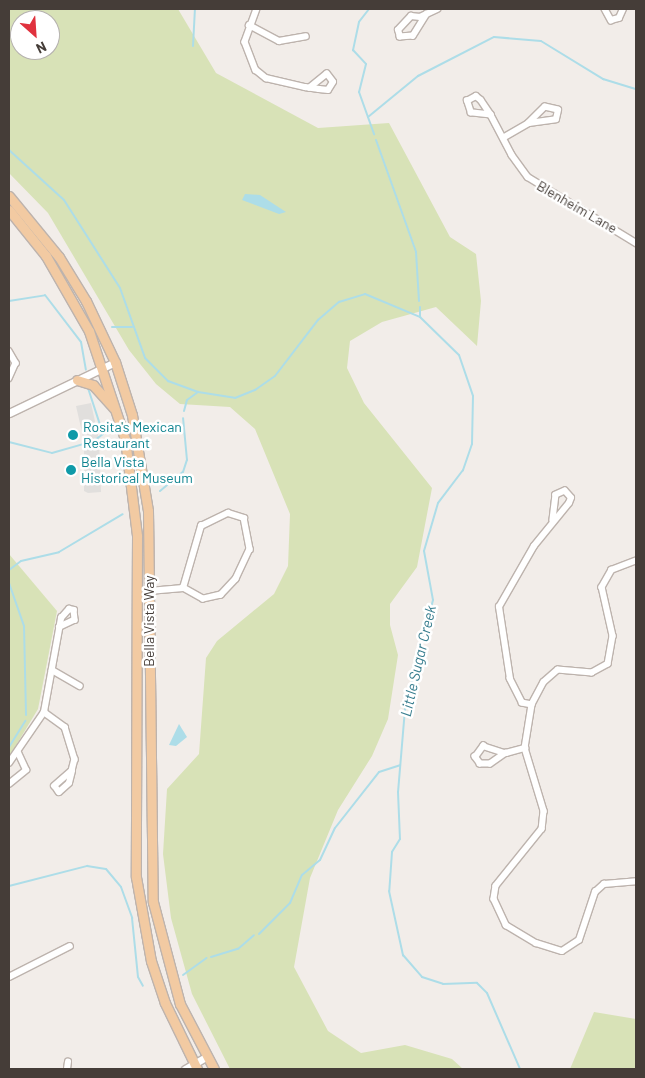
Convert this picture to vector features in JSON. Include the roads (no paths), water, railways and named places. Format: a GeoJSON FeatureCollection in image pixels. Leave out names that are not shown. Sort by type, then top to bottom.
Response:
{"type":"FeatureCollection","features":[{"type":"Feature","properties":{"kind":"main road","name":"Bella Vista Way"},"geometry":{"type":"LineString","coordinates":[[9,196],[71,276],[114,362],[132,415],[144,479],[149,591],[153,902],[166,964],[206,1057],[214,1069]]}},
{"type":"Feature","properties":{"kind":"main road","name":"Bella Vista Way"},"geometry":{"type":"LineString","coordinates":[[9,210],[70,293],[104,367],[118,414],[131,472],[137,536],[136,877],[152,962],[165,1003],[196,1067]]}},
{"type":"Feature","properties":{"kind":"main road"},"geometry":{"type":"LineString","coordinates":[[77,380],[93,386],[118,414]]}},
{"type":"Feature","properties":{"kind":"street"},"geometry":{"type":"LineString","coordinates":[[257,9],[249,25],[245,42],[256,70],[266,78],[310,88]]}},
{"type":"Feature","properties":{"kind":"street"},"geometry":{"type":"LineString","coordinates":[[427,14],[413,36],[400,37],[398,30],[411,16],[427,14],[437,9]]}},
{"type":"Feature","properties":{"kind":"street"},"geometry":{"type":"LineString","coordinates":[[605,9],[611,20],[619,18],[623,9]]}},
{"type":"Feature","properties":{"kind":"street"},"geometry":{"type":"LineString","coordinates":[[249,25],[279,41],[306,36]]}},
{"type":"Feature","properties":{"kind":"street"},"geometry":{"type":"LineString","coordinates":[[503,138],[529,123],[546,107],[558,110],[556,119],[529,123]]}},
{"type":"Feature","properties":{"kind":"street","name":"Blenheim Lane"},"geometry":{"type":"LineString","coordinates":[[491,115],[528,178],[542,189],[636,243]]}},
{"type":"Feature","properties":{"kind":"street"},"geometry":{"type":"LineString","coordinates":[[9,351],[16,363],[9,380]]}},
{"type":"Feature","properties":{"kind":"street"},"geometry":{"type":"LineString","coordinates":[[9,410],[114,362]]}},
{"type":"Feature","properties":{"kind":"street"},"geometry":{"type":"LineString","coordinates":[[532,705],[522,702],[510,679],[499,607],[553,520],[569,503],[571,498],[565,490],[556,495],[553,520]]}},
{"type":"Feature","properties":{"kind":"street"},"geometry":{"type":"LineString","coordinates":[[149,591],[183,588],[203,600],[221,594],[236,579],[250,549],[244,518],[228,512],[201,526],[183,588]]}},
{"type":"Feature","properties":{"kind":"street"},"geometry":{"type":"LineString","coordinates":[[636,561],[612,570],[602,587],[614,636],[614,650],[608,664],[592,673],[558,670],[544,682],[532,705],[525,748],[544,812],[542,829],[533,844],[496,886],[494,899],[506,925],[548,948],[572,948],[595,892],[604,884],[636,881]]}},
{"type":"Feature","properties":{"kind":"street"},"geometry":{"type":"LineString","coordinates":[[9,764],[44,712],[60,627]]}},
{"type":"Feature","properties":{"kind":"street"},"geometry":{"type":"LineString","coordinates":[[52,670],[80,686]]}},
{"type":"Feature","properties":{"kind":"street"},"geometry":{"type":"LineString","coordinates":[[44,712],[65,727],[75,759],[72,771]]}},
{"type":"Feature","properties":{"kind":"street"},"geometry":{"type":"LineString","coordinates":[[506,753],[483,746],[475,757],[480,764],[490,764],[506,753],[525,748]]}},
{"type":"Feature","properties":{"kind":"street"},"geometry":{"type":"LineString","coordinates":[[9,784],[26,770],[18,753]]}},
{"type":"Feature","properties":{"kind":"street"},"geometry":{"type":"LineString","coordinates":[[9,977],[70,946]]}},
{"type":"Feature","properties":{"kind":"street"},"geometry":{"type":"LineString","coordinates":[[185,1069],[196,1067],[206,1057]]}},
{"type":"Feature","properties":{"kind":"street"},"geometry":{"type":"LineString","coordinates":[[67,1069],[68,1062]]}},
{"type":"Feature","properties":{"kind":"water"},"geometry":{"type":"Polygon","coordinates":[[[245,194],[260,195],[286,212],[279,214],[242,200],[245,194]]]}},
{"type":"Feature","properties":{"kind":"water"},"geometry":{"type":"Polygon","coordinates":[[[179,724],[187,737],[176,746],[169,745],[179,724]]]}},
{"type":"Feature","properties":{"kind":"waterway"},"geometry":{"type":"LineString","coordinates":[[193,46],[195,9]]}},
{"type":"Feature","properties":{"kind":"waterway"},"geometry":{"type":"LineString","coordinates":[[369,9],[359,22],[353,50],[366,64],[359,92],[374,134]]}},
{"type":"Feature","properties":{"kind":"waterway"},"geometry":{"type":"LineString","coordinates":[[368,117],[418,76],[494,37],[541,41],[603,79],[636,89]]}},
{"type":"Feature","properties":{"kind":"waterway"},"geometry":{"type":"LineString","coordinates":[[376,140],[416,252],[419,301]]}},
{"type":"Feature","properties":{"kind":"waterway","name":"Little Sugar Creek"},"geometry":{"type":"LineString","coordinates":[[9,150],[64,200],[120,288],[145,358],[168,381],[198,392],[235,398],[255,390],[275,376],[318,320],[339,302],[365,294],[420,317],[459,355],[473,396],[472,444],[463,470],[438,503],[424,551],[433,600],[405,709],[398,792],[400,839],[392,852],[389,891],[403,955],[422,977],[443,984],[477,983],[487,993],[520,1069]]}},
{"type":"Feature","properties":{"kind":"waterway"},"geometry":{"type":"LineString","coordinates":[[9,301],[45,295],[81,342],[86,370]]}},
{"type":"Feature","properties":{"kind":"waterway"},"geometry":{"type":"LineString","coordinates":[[420,307],[420,317]]}},
{"type":"Feature","properties":{"kind":"waterway"},"geometry":{"type":"LineString","coordinates":[[112,327],[132,327]]}},
{"type":"Feature","properties":{"kind":"waterway"},"geometry":{"type":"LineString","coordinates":[[88,388],[103,434],[95,440]]}},
{"type":"Feature","properties":{"kind":"waterway"},"geometry":{"type":"LineString","coordinates":[[184,411],[187,400],[198,392]]}},
{"type":"Feature","properties":{"kind":"waterway"},"geometry":{"type":"LineString","coordinates":[[160,491],[183,472],[187,460],[183,418]]}},
{"type":"Feature","properties":{"kind":"waterway"},"geometry":{"type":"LineString","coordinates":[[9,442],[52,453],[86,443]]}},
{"type":"Feature","properties":{"kind":"waterway"},"geometry":{"type":"LineString","coordinates":[[9,570],[21,561],[59,552],[123,514]]}},
{"type":"Feature","properties":{"kind":"waterway"},"geometry":{"type":"LineString","coordinates":[[9,583],[24,626],[26,715]]}},
{"type":"Feature","properties":{"kind":"waterway"},"geometry":{"type":"LineString","coordinates":[[9,747],[25,721]]}},
{"type":"Feature","properties":{"kind":"waterway"},"geometry":{"type":"LineString","coordinates":[[259,934],[290,903],[302,875],[320,860],[335,828],[379,772],[400,765]]}},
{"type":"Feature","properties":{"kind":"waterway"},"geometry":{"type":"LineString","coordinates":[[9,886],[87,866],[106,869],[121,887],[132,918],[138,977],[143,986]]}},
{"type":"Feature","properties":{"kind":"waterway"},"geometry":{"type":"LineString","coordinates":[[211,957],[238,949],[254,935]]}},
{"type":"Feature","properties":{"kind":"waterway"},"geometry":{"type":"LineString","coordinates":[[183,975],[206,958]]}},
{"type":"Feature","properties":{"kind":"place","name":"Rosita's Mexican Restaurant"},"geometry":{"type":"Point","coordinates":[73,435]}},
{"type":"Feature","properties":{"kind":"place","name":"Bella Vista Historical Museum"},"geometry":{"type":"Point","coordinates":[71,470]}}]}
